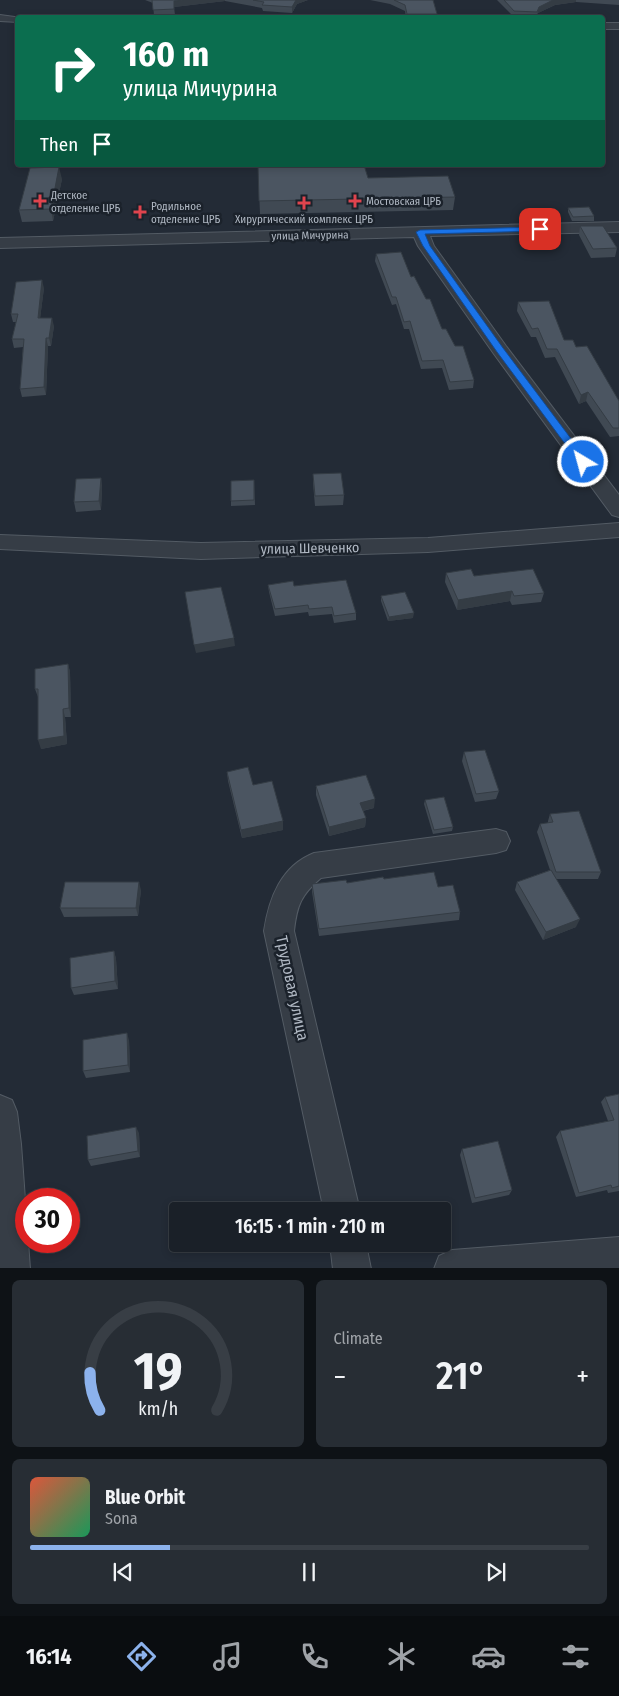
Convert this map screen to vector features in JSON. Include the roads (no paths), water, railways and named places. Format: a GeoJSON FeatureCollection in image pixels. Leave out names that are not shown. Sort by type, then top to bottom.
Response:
{"type":"FeatureCollection","features":[{"type":"Feature","properties":{"kind":"street"},"geometry":{"type":"LineString","coordinates":[[0,18],[15,19]]}},
{"type":"Feature","properties":{"kind":"street"},"geometry":{"type":"LineString","coordinates":[[605,26],[619,26]]}},
{"type":"Feature","properties":{"kind":"street","name":"улица Мичурина"},"geometry":{"type":"LineString","coordinates":[[0,243],[619,227]]}},
{"type":"Feature","properties":{"kind":"street"},"geometry":{"type":"LineString","coordinates":[[420,232],[426,246],[500,350],[619,510]]}},
{"type":"Feature","properties":{"kind":"street","name":"улица Шевченко"},"geometry":{"type":"LineString","coordinates":[[0,542],[201,551],[428,545],[619,530]]}},
{"type":"Feature","properties":{"kind":"street","name":"Трудовая улица"},"geometry":{"type":"LineString","coordinates":[[340,1202],[279,931],[282,907],[295,881],[314,866],[496,841]]}},
{"type":"Feature","properties":{"kind":"street"},"geometry":{"type":"LineString","coordinates":[[0,1112],[4,1144],[11,1268]]}},
{"type":"Feature","properties":{"kind":"street"},"geometry":{"type":"LineString","coordinates":[[349,1252],[352,1268]]}},
{"type":"Feature","properties":{"kind":"street"},"geometry":{"type":"LineString","coordinates":[[452,1268],[619,1255]]}},
{"type":"Feature","properties":{"kind":"place","name":"Детское отделение ЦРБ"},"geometry":{"type":"Point","coordinates":[40,201]}},
{"type":"Feature","properties":{"kind":"place","name":"Мостовская ЦРБ"},"geometry":{"type":"Point","coordinates":[355,201]}},
{"type":"Feature","properties":{"kind":"place","name":"Хирургический комплекс ЦРБ"},"geometry":{"type":"Point","coordinates":[304,203]}},
{"type":"Feature","properties":{"kind":"place","name":"Родильное отделение ЦРБ"},"geometry":{"type":"Point","coordinates":[140,212]}}]}
